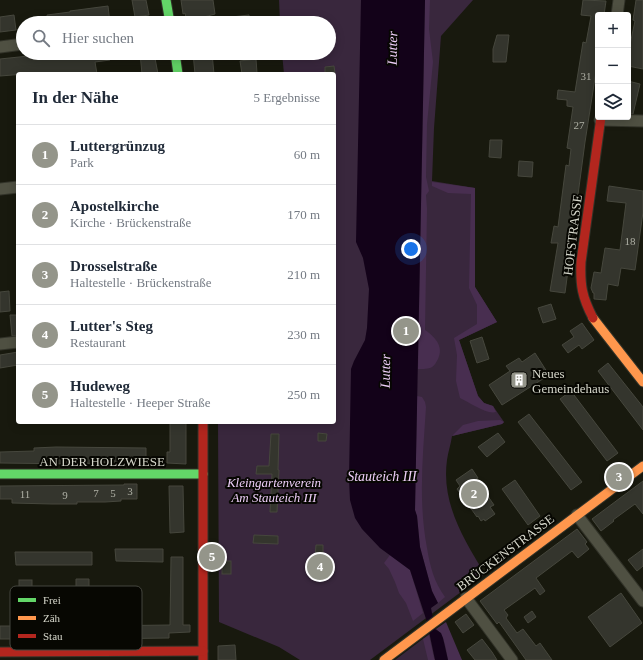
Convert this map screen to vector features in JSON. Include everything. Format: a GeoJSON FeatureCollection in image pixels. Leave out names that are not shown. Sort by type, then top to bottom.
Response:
{"type":"FeatureCollection","features":[{"type":"Feature","properties":{"kind":"street"},"geometry":{"type":"LineString","coordinates":[[166,0],[169,16]]}},
{"type":"Feature","properties":{"kind":"street"},"geometry":{"type":"LineString","coordinates":[[617,12],[619,0]]}},
{"type":"Feature","properties":{"kind":"street"},"geometry":{"type":"LineString","coordinates":[[0,47],[16,45]]}},
{"type":"Feature","properties":{"kind":"street"},"geometry":{"type":"LineString","coordinates":[[176,60],[178,72]]}},
{"type":"Feature","properties":{"kind":"street","name":"HOFSTRASSE"},"geometry":{"type":"LineString","coordinates":[[601,120],[581,262],[580,282],[586,305],[593,318],[643,382]]}},
{"type":"Feature","properties":{"kind":"street","name":"HOFSTRASSE"},"geometry":{"type":"LineString","coordinates":[[615,120],[643,122]]}},
{"type":"Feature","properties":{"kind":"street"},"geometry":{"type":"LineString","coordinates":[[0,189],[16,187]]}},
{"type":"Feature","properties":{"kind":"street"},"geometry":{"type":"LineString","coordinates":[[0,344],[16,342]]}},
{"type":"Feature","properties":{"kind":"street"},"geometry":{"type":"LineString","coordinates":[[0,652],[54,656],[203,656],[203,424]]}},
{"type":"Feature","properties":{"kind":"street","name":"BRÜCKENSTRASSE"},"geometry":{"type":"LineString","coordinates":[[384,660],[643,466]]}},
{"type":"Feature","properties":{"kind":"street","name":"AN DER HOLZWIESE"},"geometry":{"type":"LineString","coordinates":[[0,474],[203,474]]}},
{"type":"Feature","properties":{"kind":"street"},"geometry":{"type":"LineString","coordinates":[[577,515],[643,601]]}},
{"type":"Feature","properties":{"kind":"street"},"geometry":{"type":"LineString","coordinates":[[466,598],[512,660]]}},
{"type":"Feature","properties":{"kind":"green space","name":"Kleingartenverein Am Stauteich III"},"geometry":{"type":"Polygon","coordinates":[[[279,0],[473,0],[441,36],[434,128],[432,181],[475,188],[475,287],[497,322],[459,340],[478,396],[484,403],[493,406],[504,422],[502,424],[452,436],[447,460],[446,476],[447,491],[456,520],[469,548],[485,574],[370,660],[300,660],[279,647],[219,622],[218,424],[336,424],[336,72],[284,72],[283,60],[336,60],[336,16],[280,16],[279,0]]]}},
{"type":"Feature","properties":{"kind":"green space"},"geometry":{"type":"Polygon","coordinates":[[[436,629],[462,660],[395,660],[436,629]]]}},
{"type":"Feature","properties":{"kind":"shaded area"},"geometry":{"type":"Polygon","coordinates":[[[425,0],[430,0],[429,29],[433,62],[427,124],[426,177],[429,191],[426,195],[425,330],[438,342],[440,354],[433,366],[418,369],[425,0]]]}},
{"type":"Feature","properties":{"kind":"shaded area"},"geometry":{"type":"Polygon","coordinates":[[[432,182],[475,188],[475,287],[497,322],[459,340],[478,396],[484,403],[493,406],[496,412],[488,412],[460,398],[456,381],[457,355],[454,338],[477,324],[477,305],[469,288],[471,194],[448,193],[432,186],[432,182]]]}},
{"type":"Feature","properties":{"kind":"shaded area"},"geometry":{"type":"Polygon","coordinates":[[[417,396],[422,397],[426,407],[422,478],[424,530],[435,580],[445,597],[438,603],[432,591],[420,547],[415,510],[417,396]]]}},
{"type":"Feature","properties":{"kind":"shaded area"},"geometry":{"type":"Polygon","coordinates":[[[500,420],[504,422],[502,424],[452,436],[463,425],[478,421],[500,420]]]}},
{"type":"Feature","properties":{"kind":"shaded area"},"geometry":{"type":"Polygon","coordinates":[[[390,555],[410,570],[423,613],[413,621],[389,569],[384,563],[390,555]]]}},
{"type":"Feature","properties":{"kind":"shaded area"},"geometry":{"type":"Polygon","coordinates":[[[446,622],[462,660],[448,660],[443,639],[436,629],[446,622]]]}},
{"type":"Feature","properties":{"kind":"shaded area"},"geometry":{"type":"Polygon","coordinates":[[[429,635],[435,660],[428,660],[423,639],[429,635]]]}},
{"type":"Feature","properties":{"kind":"water","name":"Stauteich III"},"geometry":{"type":"Polygon","coordinates":[[[361,0],[425,0],[415,510],[420,547],[432,591],[438,603],[431,608],[435,629],[441,633],[448,660],[435,660],[427,622],[410,570],[380,548],[362,529],[355,518],[350,500],[351,369],[365,340],[369,289],[363,258],[356,242],[361,0]]]}},
{"type":"Feature","properties":{"kind":"building"},"geometry":{"type":"Polygon","coordinates":[[[132,0],[146,0],[149,15],[135,16],[132,0]]]}},
{"type":"Feature","properties":{"kind":"building"},"geometry":{"type":"Polygon","coordinates":[[[181,0],[213,0],[215,14],[208,16],[186,16],[185,13],[183,14],[181,0]]]}},
{"type":"Feature","properties":{"kind":"building"},"geometry":{"type":"Polygon","coordinates":[[[583,0],[606,1],[604,12],[595,12],[595,78],[565,293],[550,291],[558,243],[551,243],[554,226],[558,227],[566,165],[569,166],[571,149],[567,148],[573,107],[567,106],[567,100],[557,99],[558,90],[575,92],[583,42],[586,43],[591,16],[581,15],[583,0]]]}},
{"type":"Feature","properties":{"kind":"building"},"geometry":{"type":"Polygon","coordinates":[[[636,0],[643,0],[643,69],[631,67],[631,40],[635,21],[633,20],[636,0]]]}},
{"type":"Feature","properties":{"kind":"building"},"geometry":{"type":"Polygon","coordinates":[[[108,6],[109,16],[47,16],[70,11],[108,6]]]}},
{"type":"Feature","properties":{"kind":"building"},"geometry":{"type":"Polygon","coordinates":[[[14,15],[16,30],[0,32],[0,17],[14,15]]]}},
{"type":"Feature","properties":{"kind":"building"},"geometry":{"type":"Polygon","coordinates":[[[497,35],[509,35],[506,62],[493,62],[493,49],[497,35]]]}},
{"type":"Feature","properties":{"kind":"building"},"geometry":{"type":"Polygon","coordinates":[[[16,57],[16,60],[110,60],[95,62],[97,72],[16,72],[16,75],[0,76],[0,59],[16,57]]]}},
{"type":"Feature","properties":{"kind":"building"},"geometry":{"type":"Polygon","coordinates":[[[141,60],[155,60],[158,72],[142,72],[141,60]]]}},
{"type":"Feature","properties":{"kind":"building"},"geometry":{"type":"Polygon","coordinates":[[[194,60],[213,60],[214,72],[195,72],[194,60]]]}},
{"type":"Feature","properties":{"kind":"building"},"geometry":{"type":"Polygon","coordinates":[[[256,60],[257,72],[242,72],[240,61],[256,60]]]}},
{"type":"Feature","properties":{"kind":"building"},"geometry":{"type":"Polygon","coordinates":[[[334,66],[335,72],[325,72],[325,67],[334,66]]]}},
{"type":"Feature","properties":{"kind":"building"},"geometry":{"type":"Polygon","coordinates":[[[631,82],[640,84],[633,114],[631,114],[631,82]]]}},
{"type":"Feature","properties":{"kind":"building"},"geometry":{"type":"Polygon","coordinates":[[[490,140],[502,140],[501,158],[489,157],[490,140]]]}},
{"type":"Feature","properties":{"kind":"building"},"geometry":{"type":"Polygon","coordinates":[[[519,161],[533,162],[532,177],[518,176],[519,161]]]}},
{"type":"Feature","properties":{"kind":"building"},"geometry":{"type":"Polygon","coordinates":[[[609,186],[643,191],[643,212],[635,270],[621,268],[618,286],[608,284],[606,300],[594,299],[594,293],[591,288],[594,272],[601,273],[605,248],[620,250],[626,203],[607,201],[609,186]]]}},
{"type":"Feature","properties":{"kind":"building"},"geometry":{"type":"Polygon","coordinates":[[[9,291],[10,311],[0,312],[0,292],[9,291]]]}},
{"type":"Feature","properties":{"kind":"building"},"geometry":{"type":"Polygon","coordinates":[[[551,304],[556,319],[543,323],[538,308],[551,304]]]}},
{"type":"Feature","properties":{"kind":"building"},"geometry":{"type":"Polygon","coordinates":[[[10,315],[16,315],[16,335],[12,336],[10,315]]]}},
{"type":"Feature","properties":{"kind":"building"},"geometry":{"type":"Polygon","coordinates":[[[582,323],[594,340],[582,349],[579,345],[568,353],[562,345],[574,337],[570,331],[582,323]]]}},
{"type":"Feature","properties":{"kind":"building"},"geometry":{"type":"Polygon","coordinates":[[[482,337],[489,359],[477,363],[470,341],[482,337]]]}},
{"type":"Feature","properties":{"kind":"building"},"geometry":{"type":"Polygon","coordinates":[[[16,352],[16,365],[0,368],[0,355],[16,352]]]}},
{"type":"Feature","properties":{"kind":"building","name":"Neues Gemeindehaus"},"geometry":{"type":"Polygon","coordinates":[[[535,353],[549,375],[502,405],[489,385],[510,371],[506,366],[519,358],[522,362],[535,353]]]}},
{"type":"Feature","properties":{"kind":"building"},"geometry":{"type":"Polygon","coordinates":[[[608,363],[643,407],[643,430],[598,371],[608,363]]]}},
{"type":"Feature","properties":{"kind":"building"},"geometry":{"type":"Polygon","coordinates":[[[571,391],[618,453],[607,461],[560,399],[571,391]]]}},
{"type":"Feature","properties":{"kind":"building"},"geometry":{"type":"Polygon","coordinates":[[[529,414],[582,482],[571,490],[518,422],[529,414]]]}},
{"type":"Feature","properties":{"kind":"building"},"geometry":{"type":"Polygon","coordinates":[[[170,424],[186,424],[186,464],[167,463],[167,452],[170,452],[170,424]]]}},
{"type":"Feature","properties":{"kind":"building"},"geometry":{"type":"Polygon","coordinates":[[[318,433],[327,434],[326,441],[318,441],[318,433]]]}},
{"type":"Feature","properties":{"kind":"building"},"geometry":{"type":"Polygon","coordinates":[[[498,433],[505,442],[487,457],[478,447],[498,433]]]}},
{"type":"Feature","properties":{"kind":"building"},"geometry":{"type":"Polygon","coordinates":[[[271,434],[279,434],[277,512],[270,512],[272,474],[256,474],[257,466],[269,466],[271,434]]]}},
{"type":"Feature","properties":{"kind":"building"},"geometry":{"type":"Polygon","coordinates":[[[34,448],[146,448],[146,463],[0,463],[0,452],[34,451],[34,448]]]}},
{"type":"Feature","properties":{"kind":"building"},"geometry":{"type":"Polygon","coordinates":[[[472,469],[478,478],[476,479],[494,505],[490,507],[495,514],[485,521],[484,519],[481,521],[478,516],[477,517],[457,489],[460,486],[456,480],[472,469]]]}},
{"type":"Feature","properties":{"kind":"building"},"geometry":{"type":"Polygon","coordinates":[[[515,480],[540,516],[528,525],[502,489],[515,480]]]}},
{"type":"Feature","properties":{"kind":"building"},"geometry":{"type":"Polygon","coordinates":[[[643,481],[643,514],[635,504],[601,531],[592,519],[643,481]]]}},
{"type":"Feature","properties":{"kind":"building"},"geometry":{"type":"Polygon","coordinates":[[[137,484],[137,499],[121,499],[121,501],[105,502],[77,502],[77,504],[52,504],[12,503],[12,499],[0,499],[0,486],[137,484]]]}},
{"type":"Feature","properties":{"kind":"building"},"geometry":{"type":"Polygon","coordinates":[[[169,486],[183,486],[184,532],[170,533],[169,486]]]}},
{"type":"Feature","properties":{"kind":"building"},"geometry":{"type":"Polygon","coordinates":[[[577,529],[587,542],[585,544],[589,549],[578,558],[572,551],[536,578],[545,591],[540,595],[535,588],[504,610],[508,615],[506,618],[517,633],[523,629],[536,646],[540,643],[552,660],[526,660],[499,622],[497,624],[480,601],[577,529]]]}},
{"type":"Feature","properties":{"kind":"building"},"geometry":{"type":"Polygon","coordinates":[[[254,535],[278,536],[278,544],[253,543],[254,535]]]}},
{"type":"Feature","properties":{"kind":"building"},"geometry":{"type":"Polygon","coordinates":[[[316,545],[323,545],[323,558],[329,558],[329,576],[313,576],[313,569],[310,569],[310,557],[315,557],[316,545]]]}},
{"type":"Feature","properties":{"kind":"building"},"geometry":{"type":"Polygon","coordinates":[[[115,549],[163,549],[163,562],[116,561],[115,549]]]}},
{"type":"Feature","properties":{"kind":"building"},"geometry":{"type":"Polygon","coordinates":[[[643,549],[643,566],[637,571],[628,560],[643,549]]]}},
{"type":"Feature","properties":{"kind":"building"},"geometry":{"type":"Polygon","coordinates":[[[15,552],[92,552],[92,565],[16,565],[15,552]]]}},
{"type":"Feature","properties":{"kind":"building"},"geometry":{"type":"Polygon","coordinates":[[[171,557],[183,557],[183,625],[190,625],[190,632],[169,633],[169,638],[142,638],[142,625],[170,625],[171,557]]]}},
{"type":"Feature","properties":{"kind":"building"},"geometry":{"type":"Polygon","coordinates":[[[222,561],[231,561],[231,574],[222,574],[222,561]]]}},
{"type":"Feature","properties":{"kind":"building"},"geometry":{"type":"Polygon","coordinates":[[[76,579],[89,579],[89,586],[76,586],[76,579]]]}},
{"type":"Feature","properties":{"kind":"building"},"geometry":{"type":"Polygon","coordinates":[[[19,580],[32,580],[32,586],[19,586],[19,580]]]}},
{"type":"Feature","properties":{"kind":"building"},"geometry":{"type":"Polygon","coordinates":[[[621,593],[642,623],[610,647],[588,617],[621,593]]]}},
{"type":"Feature","properties":{"kind":"building"},"geometry":{"type":"Polygon","coordinates":[[[532,611],[536,617],[528,623],[524,617],[532,611]]]}},
{"type":"Feature","properties":{"kind":"building"},"geometry":{"type":"Polygon","coordinates":[[[466,614],[474,625],[463,633],[455,622],[466,614]]]}},
{"type":"Feature","properties":{"kind":"building"},"geometry":{"type":"Polygon","coordinates":[[[0,626],[10,626],[10,639],[0,639],[0,626]]]}},
{"type":"Feature","properties":{"kind":"building"},"geometry":{"type":"Polygon","coordinates":[[[482,639],[497,660],[475,660],[467,650],[482,639]]]}},
{"type":"Feature","properties":{"kind":"building"},"geometry":{"type":"Polygon","coordinates":[[[235,645],[236,660],[218,660],[218,646],[235,645]]]}},
{"type":"Feature","properties":{"kind":"traffic: fast"},"geometry":{"type":"LineString","coordinates":[[166,0],[169,16]]}},
{"type":"Feature","properties":{"kind":"traffic: fast"},"geometry":{"type":"LineString","coordinates":[[176,60],[178,72]]}},
{"type":"Feature","properties":{"kind":"traffic: fast"},"geometry":{"type":"LineString","coordinates":[[0,474],[203,474]]}},
{"type":"Feature","properties":{"kind":"traffic: slow"},"geometry":{"type":"LineString","coordinates":[[593,318],[643,382]]}},
{"type":"Feature","properties":{"kind":"traffic: slow"},"geometry":{"type":"LineString","coordinates":[[384,660],[643,466]]}},
{"type":"Feature","properties":{"kind":"traffic: jam"},"geometry":{"type":"LineString","coordinates":[[593,318],[586,304],[582,291],[581,262],[601,120]]}},
{"type":"Feature","properties":{"kind":"traffic: jam"},"geometry":{"type":"LineString","coordinates":[[203,424],[203,660]]}},
{"type":"Feature","properties":{"kind":"traffic: jam"},"geometry":{"type":"LineString","coordinates":[[0,652],[203,651]]}},
{"type":"Feature","properties":{"kind":"place","name":"Luttergrünzug"},"geometry":{"type":"Point","coordinates":[406,331]}},
{"type":"Feature","properties":{"kind":"place","name":"Neues Gemeindehaus"},"geometry":{"type":"Point","coordinates":[519,380]}},
{"type":"Feature","properties":{"kind":"place","name":"Drosselstraße"},"geometry":{"type":"Point","coordinates":[619,477]}},
{"type":"Feature","properties":{"kind":"place","name":"Apostelkirche"},"geometry":{"type":"Point","coordinates":[474,494]}},
{"type":"Feature","properties":{"kind":"place","name":"Hudeweg"},"geometry":{"type":"Point","coordinates":[212,557]}},
{"type":"Feature","properties":{"kind":"place","name":"Lutter's Steg"},"geometry":{"type":"Point","coordinates":[320,567]}},
{"type":"Feature","properties":{"kind":"water label","name":"Lutter"},"geometry":{"type":"Point","coordinates":[392,48]}},
{"type":"Feature","properties":{"kind":"water label","name":"Lutter"},"geometry":{"type":"Point","coordinates":[385,371]}}]}
